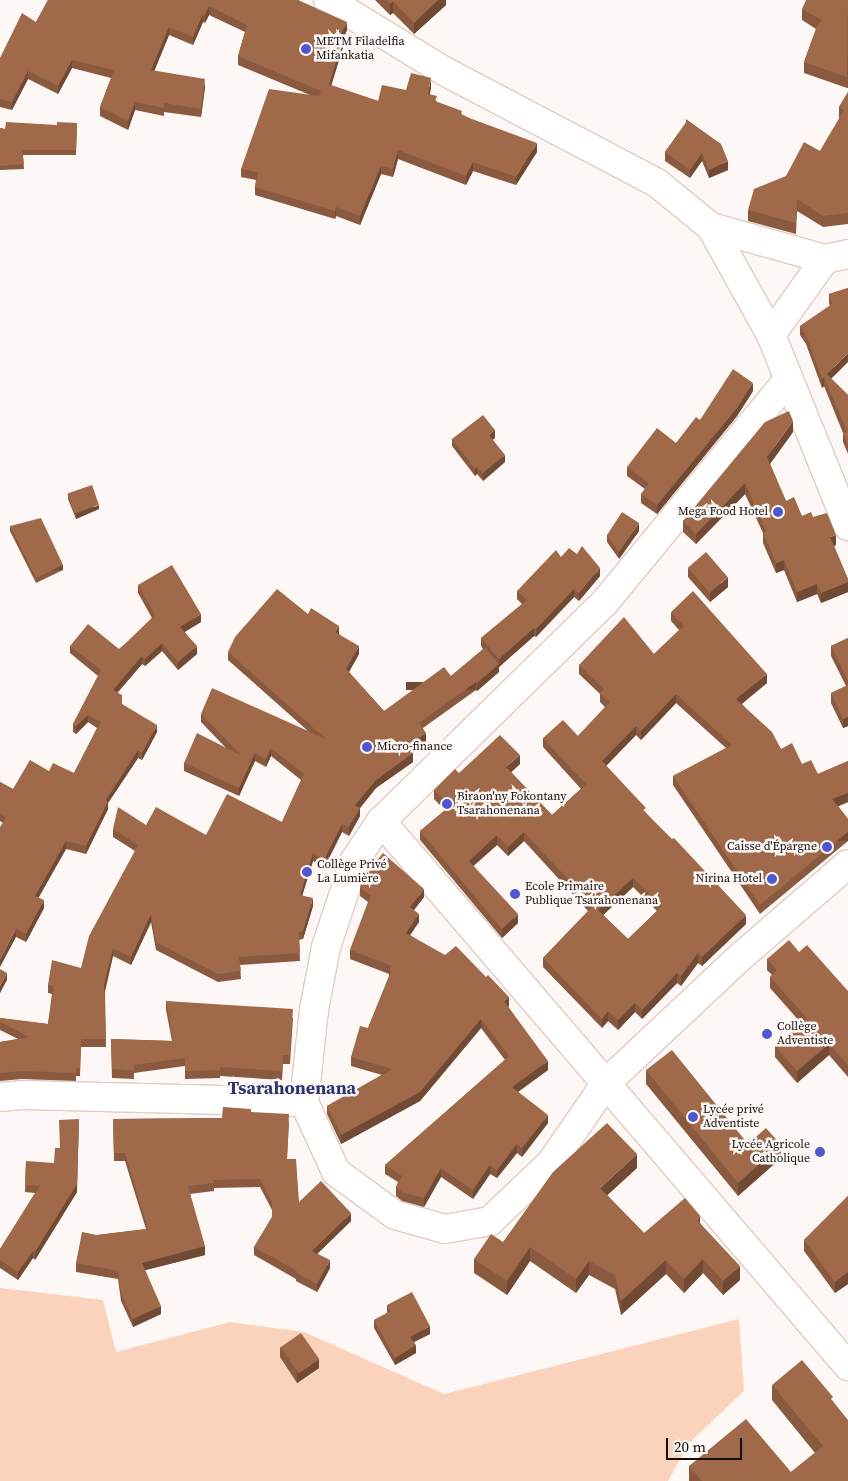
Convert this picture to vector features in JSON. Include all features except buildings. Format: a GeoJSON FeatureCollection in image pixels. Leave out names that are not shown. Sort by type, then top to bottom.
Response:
{"type":"FeatureCollection","features":[{"type":"Feature","properties":{"kind":"street"},"geometry":{"type":"LineString","coordinates":[[328,0],[444,71],[657,183],[711,227],[771,335],[848,526]]}},
{"type":"Feature","properties":{"kind":"street"},"geometry":{"type":"LineString","coordinates":[[711,227],[837,256],[771,335]]}},
{"type":"Feature","properties":{"kind":"street"},"geometry":{"type":"LineString","coordinates":[[788,380],[605,602],[381,821],[355,860],[326,947],[314,1010],[304,1102],[336,1172],[395,1215],[445,1230],[490,1221],[551,1163],[606,1083],[738,959],[848,864]]}},
{"type":"Feature","properties":{"kind":"street"},"geometry":{"type":"LineString","coordinates":[[381,821],[848,1366]]}},
{"type":"Feature","properties":{"kind":"street"},"geometry":{"type":"LineString","coordinates":[[0,1097],[22,1095],[304,1102]]}},
{"type":"Feature","properties":{"kind":"shaded area"},"geometry":{"type":"Polygon","coordinates":[[[0,1288],[103,1300],[116,1352],[230,1322],[304,1332],[444,1394],[739,1319],[744,1391],[689,1443],[668,1481],[0,1481],[0,1288]]]}},
{"type":"Feature","properties":{"kind":"place","name":"METM Filadelfia Mifankatia"},"geometry":{"type":"Point","coordinates":[306,49]}},
{"type":"Feature","properties":{"kind":"place","name":"Mega Food Hotel"},"geometry":{"type":"Point","coordinates":[778,512]}},
{"type":"Feature","properties":{"kind":"place","name":"Micro-finance"},"geometry":{"type":"Point","coordinates":[367,747]}},
{"type":"Feature","properties":{"kind":"place","name":"Biraon'ny Fokontany Tsarahonenana"},"geometry":{"type":"Point","coordinates":[447,804]}},
{"type":"Feature","properties":{"kind":"place","name":"Caisse d'Épargne"},"geometry":{"type":"Point","coordinates":[827,847]}},
{"type":"Feature","properties":{"kind":"place","name":"Collège Privé La Lumière"},"geometry":{"type":"Point","coordinates":[307,872]}},
{"type":"Feature","properties":{"kind":"place","name":"Nirina Hotel"},"geometry":{"type":"Point","coordinates":[772,879]}},
{"type":"Feature","properties":{"kind":"place","name":"Ecole Primaire Publique Tsarahonenana"},"geometry":{"type":"Point","coordinates":[515,894]}},
{"type":"Feature","properties":{"kind":"place","name":"Collège Adventiste"},"geometry":{"type":"Point","coordinates":[767,1034]}},
{"type":"Feature","properties":{"kind":"place","name":"Lycée privé Adventiste"},"geometry":{"type":"Point","coordinates":[693,1117]}},
{"type":"Feature","properties":{"kind":"place","name":"Lycée Agricole Catholique"},"geometry":{"type":"Point","coordinates":[820,1152]}},
{"type":"Feature","properties":{"kind":"district","name":"Tsarahonenana"},"geometry":{"type":"Point","coordinates":[292,1088]}}]}
